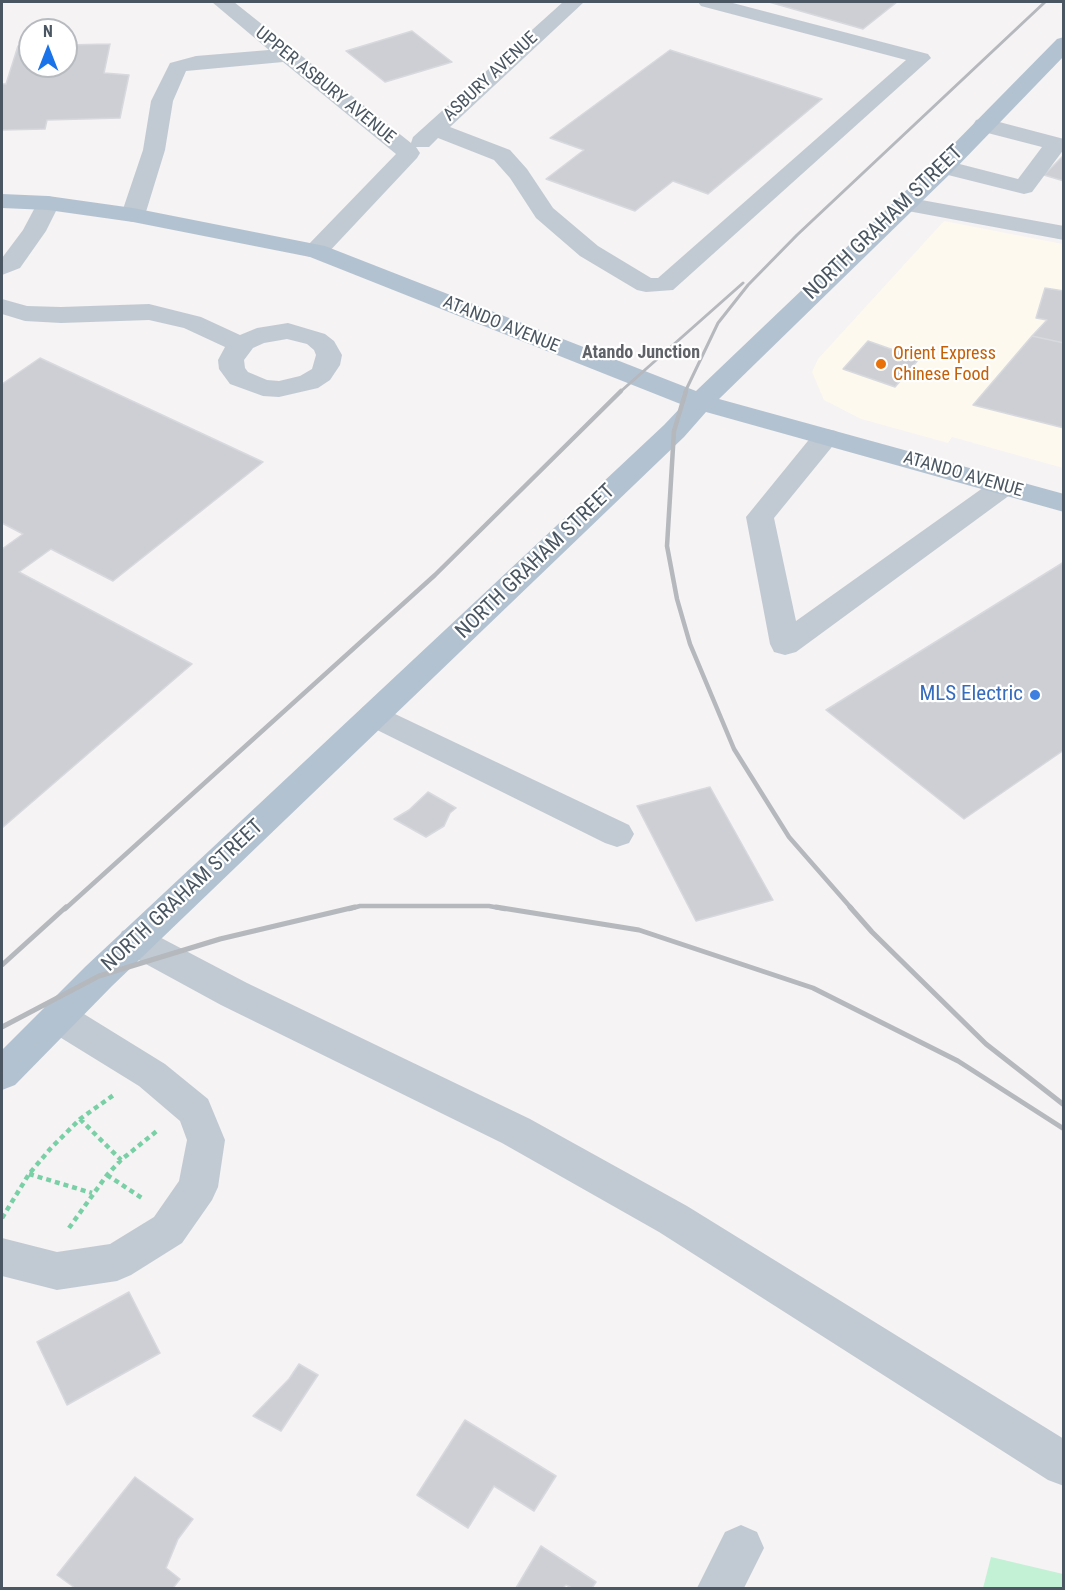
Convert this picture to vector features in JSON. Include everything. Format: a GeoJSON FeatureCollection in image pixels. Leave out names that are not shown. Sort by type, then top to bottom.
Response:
{"type":"FeatureCollection","features":[{"type":"Feature","properties":{"kind":"main road","name":"NORTH GRAHAM STREET"},"geometry":{"type":"LineString","coordinates":[[2,1074],[135,941],[674,431],[700,402],[944,167],[1064,43]]}},
{"type":"Feature","properties":{"kind":"main road","name":"ATANDO AVENUE"},"geometry":{"type":"LineString","coordinates":[[2,201],[48,203],[133,214],[316,251],[700,402],[1064,503]]}},
{"type":"Feature","properties":{"kind":"street","name":"UPPER ASBURY AVENUE"},"geometry":{"type":"LineString","coordinates":[[222,2],[409,153],[316,251]]}},
{"type":"Feature","properties":{"kind":"street","name":"ASBURY AVENUE"},"geometry":{"type":"LineString","coordinates":[[409,153],[574,2]]}},
{"type":"Feature","properties":{"kind":"street"},"geometry":{"type":"LineString","coordinates":[[435,129],[502,155],[519,174],[544,213],[589,251],[646,285],[664,285],[921,58],[708,2]]}},
{"type":"Feature","properties":{"kind":"street"},"geometry":{"type":"LineString","coordinates":[[133,214],[154,150],[162,101],[177,67],[196,62],[287,55]]}},
{"type":"Feature","properties":{"kind":"street"},"geometry":{"type":"LineString","coordinates":[[984,125],[1013,159],[1024,187]]}},
{"type":"Feature","properties":{"kind":"street"},"geometry":{"type":"LineString","coordinates":[[944,167],[1013,159],[1056,144],[1024,187],[1003,222]]}},
{"type":"Feature","properties":{"kind":"street"},"geometry":{"type":"LineString","coordinates":[[2,268],[11,263],[34,231],[48,203]]}},
{"type":"Feature","properties":{"kind":"street"},"geometry":{"type":"LineString","coordinates":[[905,204],[1064,233]]}},
{"type":"Feature","properties":{"kind":"street"},"geometry":{"type":"LineString","coordinates":[[2,306],[26,314],[149,312],[192,322],[242,345]]}},
{"type":"Feature","properties":{"kind":"street"},"geometry":{"type":"LineString","coordinates":[[826,436],[759,517],[785,644],[1004,486]]}},
{"type":"Feature","properties":{"kind":"street"},"geometry":{"type":"LineString","coordinates":[[374,715],[617,834]]}},
{"type":"Feature","properties":{"kind":"street"},"geometry":{"type":"LineString","coordinates":[[135,941],[234,994],[516,1131],[663,1214],[1064,1464]]}},
{"type":"Feature","properties":{"kind":"street"},"geometry":{"type":"LineString","coordinates":[[2,1257],[57,1271],[117,1262],[168,1230],[198,1187],[206,1140],[195,1111],[152,1075],[58,1017]]}},
{"type":"Feature","properties":{"kind":"street"},"geometry":{"type":"LineString","coordinates":[[720,1588],[741,1548]]}},
{"type":"Feature","properties":{"kind":"path"},"geometry":{"type":"LineString","coordinates":[[2,1219],[30,1174],[51,1148],[80,1119],[124,1088]]}},
{"type":"Feature","properties":{"kind":"path"},"geometry":{"type":"LineString","coordinates":[[80,1119],[121,1160]]}},
{"type":"Feature","properties":{"kind":"path"},"geometry":{"type":"LineString","coordinates":[[66,1234],[92,1193],[121,1160],[161,1128]]}},
{"type":"Feature","properties":{"kind":"path"},"geometry":{"type":"LineString","coordinates":[[30,1174],[92,1193]]}},
{"type":"Feature","properties":{"kind":"path"},"geometry":{"type":"LineString","coordinates":[[108,1175],[145,1201]]}},
{"type":"Feature","properties":{"kind":"shaded area"},"geometry":{"type":"Polygon","coordinates":[[[944,221],[1063,244],[1063,468],[952,437],[948,443],[861,419],[824,400],[812,372],[818,359],[944,221]]]}},
{"type":"Feature","properties":{"kind":"green space"},"geometry":{"type":"Polygon","coordinates":[[[991,1557],[1063,1574],[1063,1588],[983,1588],[991,1557]]]}},
{"type":"Feature","properties":{"kind":"building"},"geometry":{"type":"Polygon","coordinates":[[[769,2],[897,2],[863,29],[769,2]]]}},
{"type":"Feature","properties":{"kind":"building"},"geometry":{"type":"Polygon","coordinates":[[[412,31],[452,62],[385,82],[346,51],[412,31]]]}},
{"type":"Feature","properties":{"kind":"building"},"geometry":{"type":"Polygon","coordinates":[[[110,44],[104,73],[129,75],[120,118],[47,120],[45,129],[2,130],[2,84],[6,84],[18,46],[18,78],[78,78],[78,45],[110,44]]]}},
{"type":"Feature","properties":{"kind":"building"},"geometry":{"type":"Polygon","coordinates":[[[670,50],[822,99],[708,194],[673,181],[635,211],[546,179],[584,150],[550,138],[670,50]]]}},
{"type":"Feature","properties":{"kind":"building"},"geometry":{"type":"Polygon","coordinates":[[[1064,155],[1064,181],[1044,175],[1064,155]]]}},
{"type":"Feature","properties":{"kind":"building"},"geometry":{"type":"Polygon","coordinates":[[[1045,288],[1064,291],[1064,343],[1032,336],[1047,320],[1036,318],[1045,288]]]}},
{"type":"Feature","properties":{"kind":"building"},"geometry":{"type":"Polygon","coordinates":[[[1032,336],[1064,343],[1064,428],[973,405],[1032,336]]]}},
{"type":"Feature","properties":{"kind":"building","name":"Orient Express Chinese Food"},"geometry":{"type":"Polygon","coordinates":[[[868,341],[919,359],[895,387],[843,369],[868,341]]]}},
{"type":"Feature","properties":{"kind":"building"},"geometry":{"type":"Polygon","coordinates":[[[40,358],[263,462],[113,581],[51,549],[19,572],[192,664],[2,828],[2,549],[23,534],[2,523],[2,384],[40,358]]]}},
{"type":"Feature","properties":{"kind":"building"},"geometry":{"type":"Polygon","coordinates":[[[1064,562],[1064,750],[964,819],[826,710],[1064,562]]]}},
{"type":"Feature","properties":{"kind":"building"},"geometry":{"type":"Polygon","coordinates":[[[710,787],[773,900],[696,921],[637,806],[710,787]]]}},
{"type":"Feature","properties":{"kind":"building"},"geometry":{"type":"Polygon","coordinates":[[[428,792],[456,808],[450,813],[444,826],[426,837],[394,819],[409,810],[428,792]]]}},
{"type":"Feature","properties":{"kind":"building"},"geometry":{"type":"Polygon","coordinates":[[[129,1292],[160,1353],[67,1405],[37,1342],[129,1292]]]}},
{"type":"Feature","properties":{"kind":"building"},"geometry":{"type":"Polygon","coordinates":[[[299,1364],[318,1375],[281,1431],[253,1416],[289,1379],[299,1364]]]}},
{"type":"Feature","properties":{"kind":"building"},"geometry":{"type":"Polygon","coordinates":[[[465,1420],[556,1476],[534,1511],[494,1486],[468,1528],[417,1495],[465,1420]]]}},
{"type":"Feature","properties":{"kind":"building"},"geometry":{"type":"Polygon","coordinates":[[[135,1477],[193,1519],[178,1539],[166,1568],[180,1579],[173,1588],[75,1588],[57,1575],[135,1477]]]}},
{"type":"Feature","properties":{"kind":"building"},"geometry":{"type":"Polygon","coordinates":[[[541,1546],[596,1582],[592,1588],[572,1588],[566,1585],[563,1588],[516,1588],[541,1546]]]}},
{"type":"Feature","properties":{"kind":"railway"},"geometry":{"type":"LineString","coordinates":[[685,392],[718,323],[748,285],[797,235],[1045,2]]}},
{"type":"Feature","properties":{"kind":"railway"},"geometry":{"type":"LineString","coordinates":[[620,392],[743,283]]}},
{"type":"Feature","properties":{"kind":"railway"},"geometry":{"type":"LineString","coordinates":[[65,909],[435,575],[621,391]]}},
{"type":"Feature","properties":{"kind":"railway"},"geometry":{"type":"LineString","coordinates":[[686,391],[674,431],[667,546],[677,599],[690,644],[734,749],[789,837],[852,909]]}},
{"type":"Feature","properties":{"kind":"railway"},"geometry":{"type":"LineString","coordinates":[[349,909],[360,906],[489,906],[505,909]]}},
{"type":"Feature","properties":{"kind":"railway"},"geometry":{"type":"LineString","coordinates":[[2,965],[66,907]]}},
{"type":"Feature","properties":{"kind":"railway"},"geometry":{"type":"LineString","coordinates":[[2,1027],[99,976],[220,939],[355,907]]}},
{"type":"Feature","properties":{"kind":"railway"},"geometry":{"type":"LineString","coordinates":[[496,907],[639,930],[813,988],[958,1061],[1064,1129]]}},
{"type":"Feature","properties":{"kind":"railway"},"geometry":{"type":"LineString","coordinates":[[850,907],[872,932],[986,1044],[1064,1105]]}},
{"type":"Feature","properties":{"kind":"place","name":"Orient Express Chinese Food"},"geometry":{"type":"Point","coordinates":[881,364]}},
{"type":"Feature","properties":{"kind":"place","name":"MLS Electric"},"geometry":{"type":"Point","coordinates":[1035,695]}},
{"type":"Feature","properties":{"kind":"district","name":"Atando Junction"},"geometry":{"type":"Point","coordinates":[641,353]}}]}
